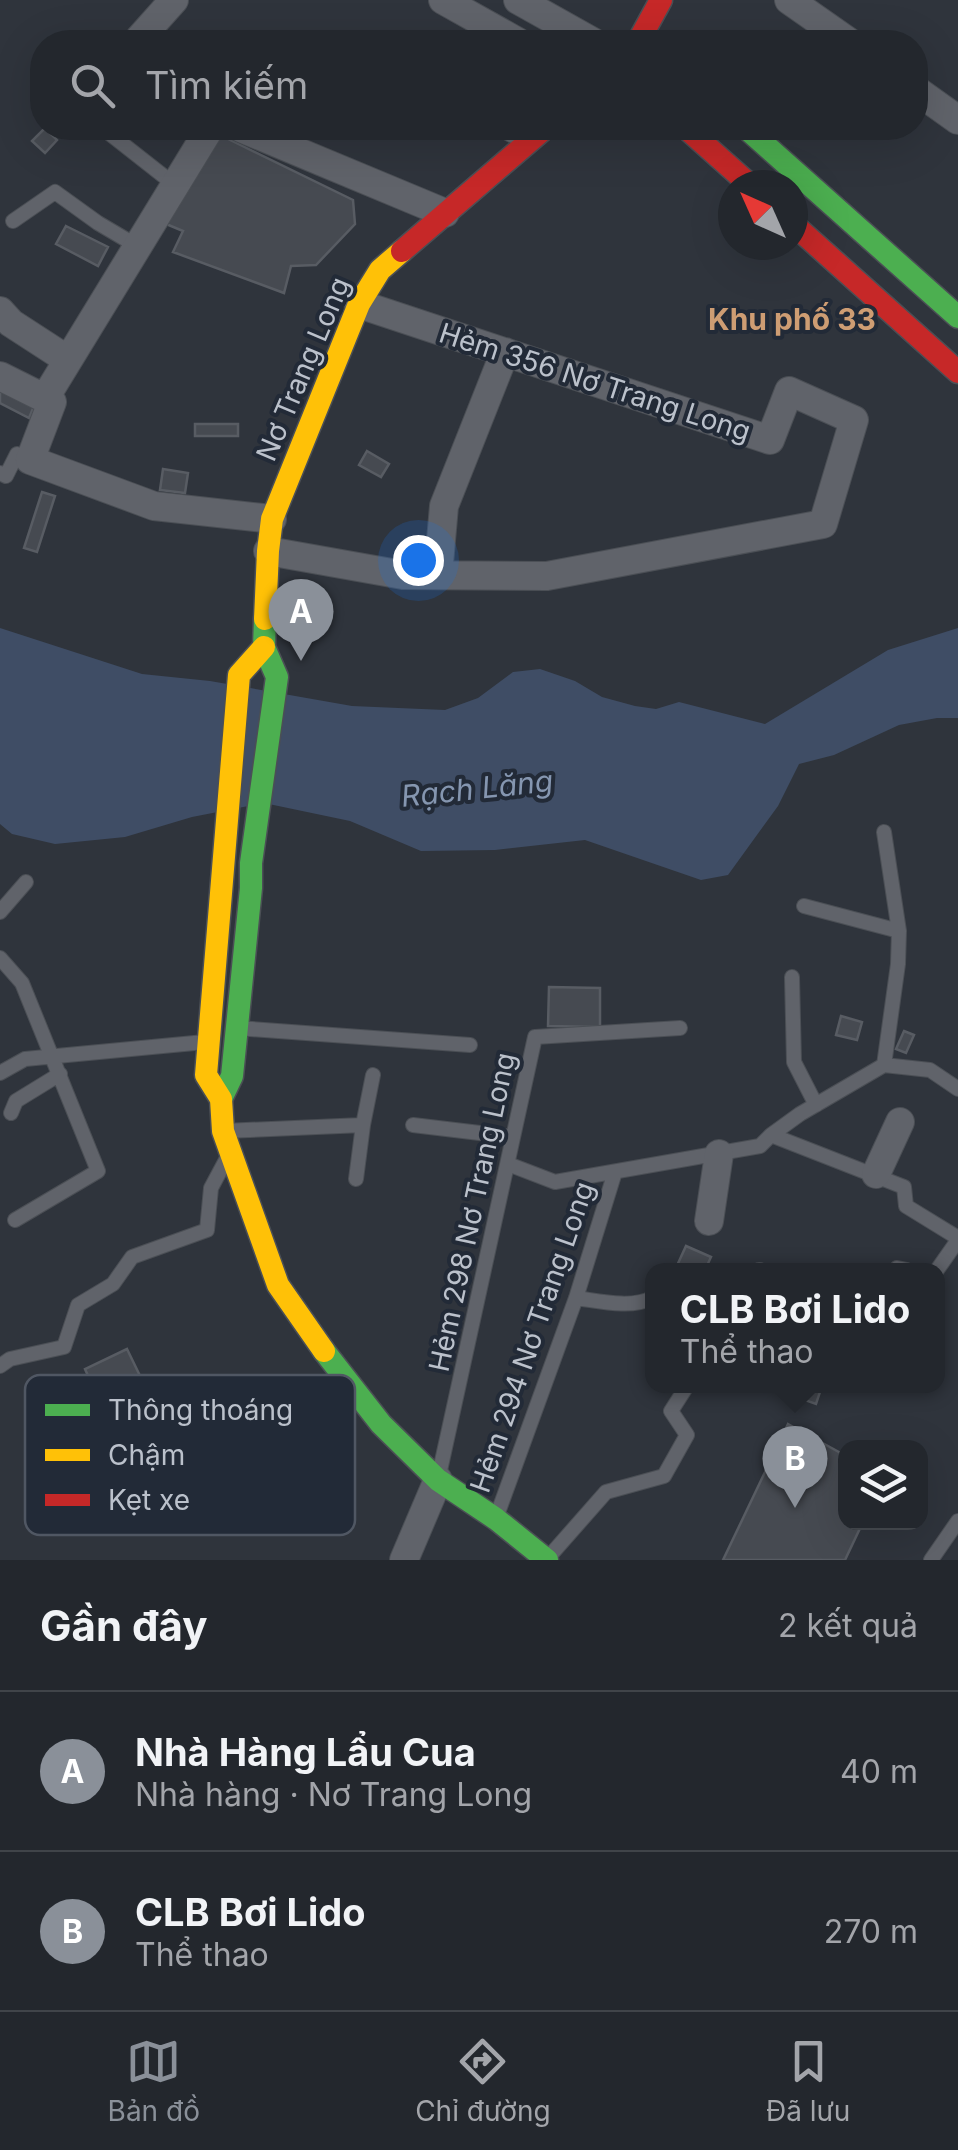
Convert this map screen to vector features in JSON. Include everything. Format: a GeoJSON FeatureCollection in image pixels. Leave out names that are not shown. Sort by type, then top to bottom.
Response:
{"type":"FeatureCollection","features":[{"type":"Feature","properties":{"kind":"main road"},"geometry":{"type":"LineString","coordinates":[[648,30],[661,0]]}},
{"type":"Feature","properties":{"kind":"main road","name":"Nơ Trang Long"},"geometry":{"type":"LineString","coordinates":[[236,1028],[251,864],[277,677],[264,647],[272,519],[359,304],[380,270],[529,140]]}},
{"type":"Feature","properties":{"kind":"main road"},"geometry":{"type":"LineString","coordinates":[[699,140],[733,170]]}},
{"type":"Feature","properties":{"kind":"main road"},"geometry":{"type":"LineString","coordinates":[[759,140],[958,317]]}},
{"type":"Feature","properties":{"kind":"main road"},"geometry":{"type":"LineString","coordinates":[[808,237],[958,372]]}},
{"type":"Feature","properties":{"kind":"main road"},"geometry":{"type":"LineString","coordinates":[[264,647],[239,675],[206,1075],[221,1098],[226,1142],[278,1285],[343,1375]]}},
{"type":"Feature","properties":{"kind":"main road"},"geometry":{"type":"LineString","coordinates":[[221,1098],[232,1076],[236,1028]]}},
{"type":"Feature","properties":{"kind":"main road"},"geometry":{"type":"LineString","coordinates":[[355,1390],[382,1424],[438,1480],[547,1560]]}},
{"type":"Feature","properties":{"kind":"street"},"geometry":{"type":"LineString","coordinates":[[147,30],[174,0]]}},
{"type":"Feature","properties":{"kind":"street"},"geometry":{"type":"LineString","coordinates":[[443,0],[497,30]]}},
{"type":"Feature","properties":{"kind":"street"},"geometry":{"type":"LineString","coordinates":[[518,0],[572,30]]}},
{"type":"Feature","properties":{"kind":"street"},"geometry":{"type":"LineString","coordinates":[[789,0],[832,30]]}},
{"type":"Feature","properties":{"kind":"street"},"geometry":{"type":"LineString","coordinates":[[928,99],[958,120]]}},
{"type":"Feature","properties":{"kind":"street"},"geometry":{"type":"LineString","coordinates":[[44,398],[202,140]]}},
{"type":"Feature","properties":{"kind":"street"},"geometry":{"type":"LineString","coordinates":[[270,140],[444,213]]}},
{"type":"Feature","properties":{"kind":"street","name":"Hẻm 356 Nơ Trang Long"},"geometry":{"type":"LineString","coordinates":[[359,304],[770,440],[790,391],[854,420],[823,524],[547,576],[438,575]]}},
{"type":"Feature","properties":{"kind":"street"},"geometry":{"type":"LineString","coordinates":[[0,311],[12,324],[68,360]]}},
{"type":"Feature","properties":{"kind":"street"},"geometry":{"type":"LineString","coordinates":[[268,551],[403,575],[438,575],[444,506],[506,352]]}},
{"type":"Feature","properties":{"kind":"street"},"geometry":{"type":"LineString","coordinates":[[0,376],[52,402],[30,460],[154,506],[272,519]]}},
{"type":"Feature","properties":{"kind":"street"},"geometry":{"type":"LineString","coordinates":[[876,1174],[900,1122]]}},
{"type":"Feature","properties":{"kind":"street"},"geometry":{"type":"LineString","coordinates":[[709,1221],[719,1154]]}},
{"type":"Feature","properties":{"kind":"street"},"geometry":{"type":"LineString","coordinates":[[404,1560],[438,1480]]}},
{"type":"Feature","properties":{"kind":"lane"},"geometry":{"type":"LineString","coordinates":[[118,140],[175,184]]}},
{"type":"Feature","properties":{"kind":"lane"},"geometry":{"type":"LineString","coordinates":[[520,140],[525,143]]}},
{"type":"Feature","properties":{"kind":"lane"},"geometry":{"type":"LineString","coordinates":[[13,221],[55,192],[137,246]]}},
{"type":"Feature","properties":{"kind":"lane"},"geometry":{"type":"LineString","coordinates":[[3,474],[18,454],[30,460]]}},
{"type":"Feature","properties":{"kind":"lane"},"geometry":{"type":"LineString","coordinates":[[884,832],[898,931],[898,964],[884,1065]]}},
{"type":"Feature","properties":{"kind":"lane"},"geometry":{"type":"LineString","coordinates":[[0,916],[26,882]]}},
{"type":"Feature","properties":{"kind":"lane"},"geometry":{"type":"LineString","coordinates":[[804,906],[898,931]]}},
{"type":"Feature","properties":{"kind":"lane"},"geometry":{"type":"LineString","coordinates":[[0,958],[22,982],[98,1171],[15,1220]]}},
{"type":"Feature","properties":{"kind":"lane"},"geometry":{"type":"LineString","coordinates":[[792,977],[794,1062],[816,1105]]}},
{"type":"Feature","properties":{"kind":"lane"},"geometry":{"type":"LineString","coordinates":[[236,1028],[470,1046]]}},
{"type":"Feature","properties":{"kind":"lane","name":"Hẻm 298 Nơ Trang Long"},"geometry":{"type":"LineString","coordinates":[[438,1480],[535,1037],[680,1028]]}},
{"type":"Feature","properties":{"kind":"lane"},"geometry":{"type":"LineString","coordinates":[[0,1073],[25,1058],[207,1042]]}},
{"type":"Feature","properties":{"kind":"lane"},"geometry":{"type":"LineString","coordinates":[[508,1164],[556,1182],[760,1146],[816,1105],[884,1065],[930,1070],[958,1088]]}},
{"type":"Feature","properties":{"kind":"lane"},"geometry":{"type":"LineString","coordinates":[[11,1113],[16,1100],[60,1074]]}},
{"type":"Feature","properties":{"kind":"lane"},"geometry":{"type":"LineString","coordinates":[[356,1178],[374,1075]]}},
{"type":"Feature","properties":{"kind":"lane"},"geometry":{"type":"LineString","coordinates":[[0,1366],[64,1347],[78,1305],[112,1284],[132,1257],[207,1230],[211,1188],[226,1142],[363,1125]]}},
{"type":"Feature","properties":{"kind":"lane"},"geometry":{"type":"LineString","coordinates":[[413,1125],[514,1137]]}},
{"type":"Feature","properties":{"kind":"lane"},"geometry":{"type":"LineString","coordinates":[[771,1135],[904,1187],[906,1206],[957,1235],[940,1263]]}},
{"type":"Feature","properties":{"kind":"lane","name":"Hẻm 294 Nơ Trang Long"},"geometry":{"type":"LineString","coordinates":[[496,1519],[576,1298],[615,1172]]}},
{"type":"Feature","properties":{"kind":"lane"},"geometry":{"type":"LineString","coordinates":[[576,1298],[645,1302]]}},
{"type":"Feature","properties":{"kind":"lane"},"geometry":{"type":"LineString","coordinates":[[547,1560],[606,1492],[664,1476],[687,1434],[671,1412],[682,1393]]}},
{"type":"Feature","properties":{"kind":"lane"},"geometry":{"type":"LineString","coordinates":[[931,1560],[958,1521]]}},
{"type":"Feature","properties":{"kind":"water","name":"Rạch Lăng"},"geometry":{"type":"Polygon","coordinates":[[[0,628],[142,674],[210,681],[352,706],[445,710],[478,698],[513,672],[540,669],[575,681],[602,697],[635,706],[656,709],[679,702],[765,724],[888,650],[958,628],[958,718],[899,725],[834,755],[799,764],[778,806],[728,875],[701,880],[585,840],[495,850],[421,851],[350,821],[264,803],[192,817],[125,837],[55,844],[12,834],[0,824],[0,628]]]}},
{"type":"Feature","properties":{"kind":"building"},"geometry":{"type":"Polygon","coordinates":[[[33,140],[57,140],[45,153],[33,140]]]}},
{"type":"Feature","properties":{"kind":"building"},"geometry":{"type":"Polygon","coordinates":[[[216,140],[230,140],[353,200],[355,224],[316,265],[291,266],[284,293],[173,252],[183,231],[154,219],[216,140]]]}},
{"type":"Feature","properties":{"kind":"building"},"geometry":{"type":"Polygon","coordinates":[[[66,226],[108,247],[98,266],[56,244],[66,226]]]}},
{"type":"Feature","properties":{"kind":"building"},"geometry":{"type":"Polygon","coordinates":[[[0,381],[37,399],[29,418],[0,403],[0,381]]]}},
{"type":"Feature","properties":{"kind":"building"},"geometry":{"type":"Polygon","coordinates":[[[195,424],[238,424],[238,436],[195,436],[195,424]]]}},
{"type":"Feature","properties":{"kind":"building"},"geometry":{"type":"Polygon","coordinates":[[[367,451],[389,464],[381,477],[359,465],[367,451]]]}},
{"type":"Feature","properties":{"kind":"building"},"geometry":{"type":"Polygon","coordinates":[[[163,469],[188,473],[185,493],[160,490],[163,469]]]}},
{"type":"Feature","properties":{"kind":"building"},"geometry":{"type":"Polygon","coordinates":[[[42,492],[55,496],[37,552],[24,548],[42,492]]]}},
{"type":"Feature","properties":{"kind":"building"},"geometry":{"type":"Polygon","coordinates":[[[549,987],[600,988],[600,1027],[548,1026],[549,987]]]}},
{"type":"Feature","properties":{"kind":"building"},"geometry":{"type":"Polygon","coordinates":[[[841,1016],[862,1022],[857,1040],[836,1035],[841,1016]]]}},
{"type":"Feature","properties":{"kind":"building"},"geometry":{"type":"Polygon","coordinates":[[[904,1031],[914,1035],[906,1053],[896,1049],[904,1031]]]}},
{"type":"Feature","properties":{"kind":"building"},"geometry":{"type":"Polygon","coordinates":[[[686,1246],[711,1257],[708,1263],[678,1263],[686,1246]]]}},
{"type":"Feature","properties":{"kind":"building"},"geometry":{"type":"Polygon","coordinates":[[[127,1349],[140,1375],[88,1375],[85,1369],[127,1349]]]}},
{"type":"Feature","properties":{"kind":"building"},"geometry":{"type":"Polygon","coordinates":[[[788,1393],[820,1393],[816,1404],[788,1393]]]}},
{"type":"Feature","properties":{"kind":"building"},"geometry":{"type":"Polygon","coordinates":[[[788,1424],[838,1452],[838,1530],[859,1530],[845,1560],[723,1560],[788,1424]]]}},
{"type":"Feature","properties":{"kind":"traffic: fast"},"geometry":{"type":"LineString","coordinates":[[759,140],[958,317]]}},
{"type":"Feature","properties":{"kind":"traffic: fast"},"geometry":{"type":"LineString","coordinates":[[221,1099],[232,1076],[251,863],[277,677],[264,647],[265,619]]}},
{"type":"Feature","properties":{"kind":"traffic: fast"},"geometry":{"type":"LineString","coordinates":[[324,1351],[343,1375]]}},
{"type":"Feature","properties":{"kind":"traffic: fast"},"geometry":{"type":"LineString","coordinates":[[355,1391],[381,1424],[438,1480],[547,1560]]}},
{"type":"Feature","properties":{"kind":"traffic: slow"},"geometry":{"type":"LineString","coordinates":[[265,619],[272,519],[359,304],[380,270],[402,251]]}},
{"type":"Feature","properties":{"kind":"traffic: slow"},"geometry":{"type":"LineString","coordinates":[[264,647],[239,675],[206,1075],[221,1099],[223,1131],[278,1285],[324,1351]]}},
{"type":"Feature","properties":{"kind":"traffic: jam"},"geometry":{"type":"LineString","coordinates":[[645,30],[661,0]]}},
{"type":"Feature","properties":{"kind":"traffic: jam"},"geometry":{"type":"LineString","coordinates":[[402,251],[531,140]]}},
{"type":"Feature","properties":{"kind":"traffic: jam"},"geometry":{"type":"LineString","coordinates":[[699,140],[733,170]]}},
{"type":"Feature","properties":{"kind":"traffic: jam"},"geometry":{"type":"LineString","coordinates":[[808,237],[958,372]]}},
{"type":"Feature","properties":{"kind":"place","name":"Nhà Hàng Lẩu Cua"},"geometry":{"type":"Point","coordinates":[301,661]}},
{"type":"Feature","properties":{"kind":"place","name":"CLB Bơi Lido"},"geometry":{"type":"Point","coordinates":[795,1508]}},
{"type":"Feature","properties":{"kind":"district","name":"Khu phố 33"},"geometry":{"type":"Point","coordinates":[792,319]}}]}
